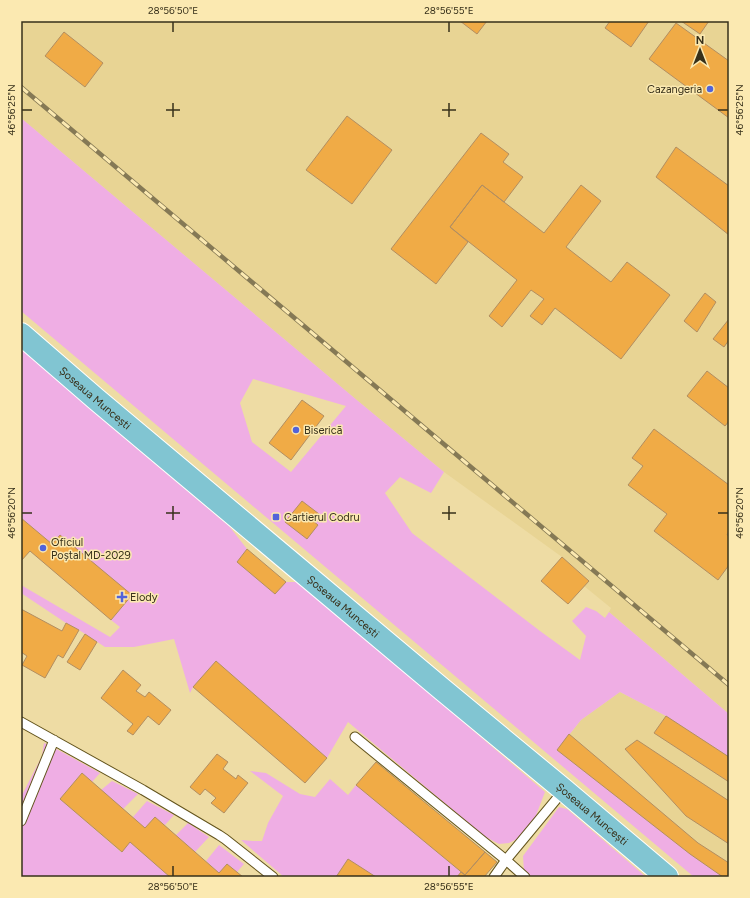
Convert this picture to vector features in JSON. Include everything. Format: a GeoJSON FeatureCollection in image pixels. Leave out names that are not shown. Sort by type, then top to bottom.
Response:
{"type":"FeatureCollection","features":[{"type":"Feature","properties":{"kind":"main road","name":"Șoseaua Muncești"},"geometry":{"type":"LineString","coordinates":[[21,334],[430,680],[667,877]]}},
{"type":"Feature","properties":{"kind":"lane"},"geometry":{"type":"LineString","coordinates":[[21,722],[143,790],[225,839],[273,877]]}},
{"type":"Feature","properties":{"kind":"lane"},"geometry":{"type":"LineString","coordinates":[[355,737],[525,877]]}},
{"type":"Feature","properties":{"kind":"lane"},"geometry":{"type":"LineString","coordinates":[[21,821],[54,740]]}},
{"type":"Feature","properties":{"kind":"lane"},"geometry":{"type":"LineString","coordinates":[[494,877],[506,860],[564,790]]}},
{"type":"Feature","properties":{"kind":"shaded area"},"geometry":{"type":"Polygon","coordinates":[[[21,21],[729,21],[729,714],[609,612],[611,608],[584,586],[589,580],[562,557],[444,472],[21,118],[21,21]]]}},
{"type":"Feature","properties":{"kind":"shaded area"},"geometry":{"type":"Polygon","coordinates":[[[21,118],[444,472],[431,493],[400,477],[385,493],[412,533],[580,660],[586,636],[572,621],[586,607],[596,611],[605,618],[609,612],[729,714],[729,757],[666,716],[620,692],[581,720],[557,750],[690,854],[723,877],[694,877],[21,311],[21,118]],[[253,379],[240,403],[252,442],[291,472],[346,406],[253,379]]]}},
{"type":"Feature","properties":{"kind":"shaded area"},"geometry":{"type":"Polygon","coordinates":[[[21,349],[229,526],[247,549],[237,562],[275,594],[286,582],[299,582],[545,792],[535,818],[521,837],[509,843],[499,844],[484,836],[348,722],[327,758],[216,661],[193,687],[190,693],[174,639],[134,647],[105,647],[21,593],[21,585],[110,637],[120,627],[111,620],[132,596],[60,535],[52,544],[21,518],[21,349]]]}},
{"type":"Feature","properties":{"kind":"shaded area"},"geometry":{"type":"Polygon","coordinates":[[[620,692],[666,716],[729,757],[729,877],[723,877],[690,854],[557,750],[581,720],[620,692]]]}},
{"type":"Feature","properties":{"kind":"shaded area"},"geometry":{"type":"Polygon","coordinates":[[[44,743],[100,773],[92,782],[82,773],[60,799],[121,852],[130,842],[170,877],[21,877],[21,797],[42,756],[44,743]]]}},
{"type":"Feature","properties":{"kind":"shaded area"},"geometry":{"type":"Polygon","coordinates":[[[250,771],[266,773],[300,794],[315,797],[330,779],[348,795],[356,785],[461,872],[457,877],[284,877],[241,840],[262,841],[268,823],[283,796],[250,771]]]}},
{"type":"Feature","properties":{"kind":"shaded area"},"geometry":{"type":"Polygon","coordinates":[[[112,781],[138,794],[123,809],[101,790],[112,781]]]}},
{"type":"Feature","properties":{"kind":"shaded area"},"geometry":{"type":"Polygon","coordinates":[[[147,801],[174,815],[165,825],[155,817],[145,828],[133,817],[147,801]]]}},
{"type":"Feature","properties":{"kind":"shaded area"},"geometry":{"type":"Polygon","coordinates":[[[559,807],[567,809],[646,877],[532,877],[524,871],[523,856],[559,807]]]}},
{"type":"Feature","properties":{"kind":"shaded area"},"geometry":{"type":"Polygon","coordinates":[[[188,823],[209,837],[195,852],[176,835],[188,823]]]}},
{"type":"Feature","properties":{"kind":"shaded area"},"geometry":{"type":"Polygon","coordinates":[[[219,845],[244,864],[237,872],[227,864],[219,873],[206,861],[219,845]]]}},
{"type":"Feature","properties":{"kind":"building"},"geometry":{"type":"Polygon","coordinates":[[[460,21],[487,21],[477,34],[460,21]]]}},
{"type":"Feature","properties":{"kind":"building"},"geometry":{"type":"Polygon","coordinates":[[[610,21],[649,21],[631,47],[605,28],[610,21]]]}},
{"type":"Feature","properties":{"kind":"building"},"geometry":{"type":"Polygon","coordinates":[[[681,21],[709,21],[700,34],[681,21]]]}},
{"type":"Feature","properties":{"kind":"building","name":"Cazangeria"},"geometry":{"type":"Polygon","coordinates":[[[676,23],[729,61],[729,118],[649,59],[676,23]]]}},
{"type":"Feature","properties":{"kind":"building"},"geometry":{"type":"Polygon","coordinates":[[[64,32],[103,63],[85,87],[45,56],[64,32]]]}},
{"type":"Feature","properties":{"kind":"building"},"geometry":{"type":"Polygon","coordinates":[[[347,116],[392,150],[352,204],[306,170],[347,116]]]}},
{"type":"Feature","properties":{"kind":"building"},"geometry":{"type":"Polygon","coordinates":[[[481,133],[509,154],[503,162],[523,177],[504,202],[482,185],[450,227],[468,242],[436,284],[391,249],[481,133]]]}},
{"type":"Feature","properties":{"kind":"building"},"geometry":{"type":"Polygon","coordinates":[[[676,147],[729,186],[729,235],[656,177],[676,147]]]}},
{"type":"Feature","properties":{"kind":"building"},"geometry":{"type":"Polygon","coordinates":[[[482,185],[544,233],[581,185],[601,201],[566,247],[611,282],[627,262],[670,295],[621,359],[555,308],[542,325],[530,316],[544,299],[531,290],[502,327],[489,316],[517,280],[450,227],[482,185]]]}},
{"type":"Feature","properties":{"kind":"building"},"geometry":{"type":"Polygon","coordinates":[[[705,293],[716,302],[697,332],[684,321],[705,293]]]}},
{"type":"Feature","properties":{"kind":"building"},"geometry":{"type":"Polygon","coordinates":[[[729,319],[729,340],[724,347],[713,339],[729,319]]]}},
{"type":"Feature","properties":{"kind":"building"},"geometry":{"type":"Polygon","coordinates":[[[707,371],[729,388],[729,421],[725,426],[687,396],[707,371]]]}},
{"type":"Feature","properties":{"kind":"building","name":"Biserică"},"geometry":{"type":"Polygon","coordinates":[[[302,400],[324,416],[291,460],[269,443],[302,400]]]}},
{"type":"Feature","properties":{"kind":"building"},"geometry":{"type":"Polygon","coordinates":[[[654,429],[729,485],[729,531],[727,535],[729,536],[729,565],[718,580],[654,531],[667,514],[628,485],[643,466],[632,458],[654,429]]]}},
{"type":"Feature","properties":{"kind":"building"},"geometry":{"type":"Polygon","coordinates":[[[302,501],[319,514],[313,521],[318,525],[307,539],[285,522],[302,501]]]}},
{"type":"Feature","properties":{"kind":"building"},"geometry":{"type":"Polygon","coordinates":[[[21,518],[52,544],[60,535],[132,595],[111,620],[30,551],[21,561],[21,518]]]}},
{"type":"Feature","properties":{"kind":"building"},"geometry":{"type":"Polygon","coordinates":[[[247,549],[286,582],[275,594],[237,562],[247,549]]]}},
{"type":"Feature","properties":{"kind":"building"},"geometry":{"type":"Polygon","coordinates":[[[562,557],[589,581],[568,604],[541,581],[562,557]]]}},
{"type":"Feature","properties":{"kind":"building"},"geometry":{"type":"Polygon","coordinates":[[[21,609],[62,631],[66,623],[79,630],[63,658],[58,655],[45,678],[22,665],[27,656],[21,652],[21,609]]]}},
{"type":"Feature","properties":{"kind":"building"},"geometry":{"type":"Polygon","coordinates":[[[85,634],[97,642],[80,670],[67,662],[85,634]]]}},
{"type":"Feature","properties":{"kind":"building"},"geometry":{"type":"Polygon","coordinates":[[[216,661],[327,758],[305,783],[193,687],[216,661]]]}},
{"type":"Feature","properties":{"kind":"building"},"geometry":{"type":"Polygon","coordinates":[[[123,670],[141,685],[136,691],[145,697],[149,692],[171,710],[159,725],[148,716],[133,735],[127,731],[133,724],[101,698],[123,670]]]}},
{"type":"Feature","properties":{"kind":"building"},"geometry":{"type":"Polygon","coordinates":[[[666,716],[729,757],[729,782],[654,733],[666,716]]]}},
{"type":"Feature","properties":{"kind":"building"},"geometry":{"type":"Polygon","coordinates":[[[569,734],[698,843],[729,863],[729,877],[723,877],[690,854],[557,750],[569,734]]]}},
{"type":"Feature","properties":{"kind":"building"},"geometry":{"type":"Polygon","coordinates":[[[637,740],[729,801],[729,844],[686,816],[625,749],[637,740]]]}},
{"type":"Feature","properties":{"kind":"building"},"geometry":{"type":"Polygon","coordinates":[[[217,754],[228,762],[223,769],[236,779],[238,775],[248,783],[224,813],[211,803],[216,798],[205,789],[200,795],[190,787],[217,754]]]}},
{"type":"Feature","properties":{"kind":"building"},"geometry":{"type":"Polygon","coordinates":[[[376,762],[485,852],[465,875],[356,785],[376,762]]]}},
{"type":"Feature","properties":{"kind":"building"},"geometry":{"type":"Polygon","coordinates":[[[82,773],[145,828],[155,817],[219,873],[227,864],[243,877],[170,877],[130,842],[122,852],[60,799],[82,773]]]}},
{"type":"Feature","properties":{"kind":"building"},"geometry":{"type":"Polygon","coordinates":[[[485,852],[497,862],[484,877],[457,877],[461,872],[465,875],[485,852]]]}},
{"type":"Feature","properties":{"kind":"building"},"geometry":{"type":"Polygon","coordinates":[[[348,859],[376,877],[336,877],[348,859]]]}},
{"type":"Feature","properties":{"kind":"railway"},"geometry":{"type":"LineString","coordinates":[[21,87],[729,685]]}},
{"type":"Feature","properties":{"kind":"place","name":"Cazangeria"},"geometry":{"type":"Point","coordinates":[710,89]}},
{"type":"Feature","properties":{"kind":"place","name":"Biserică"},"geometry":{"type":"Point","coordinates":[296,430]}},
{"type":"Feature","properties":{"kind":"place","name":"Cartierul Codru"},"geometry":{"type":"Point","coordinates":[276,517]}},
{"type":"Feature","properties":{"kind":"place","name":"Oficiul Poștal MD-2029"},"geometry":{"type":"Point","coordinates":[43,548]}},
{"type":"Feature","properties":{"kind":"place","name":"Elody"},"geometry":{"type":"Point","coordinates":[122,597]}}]}
